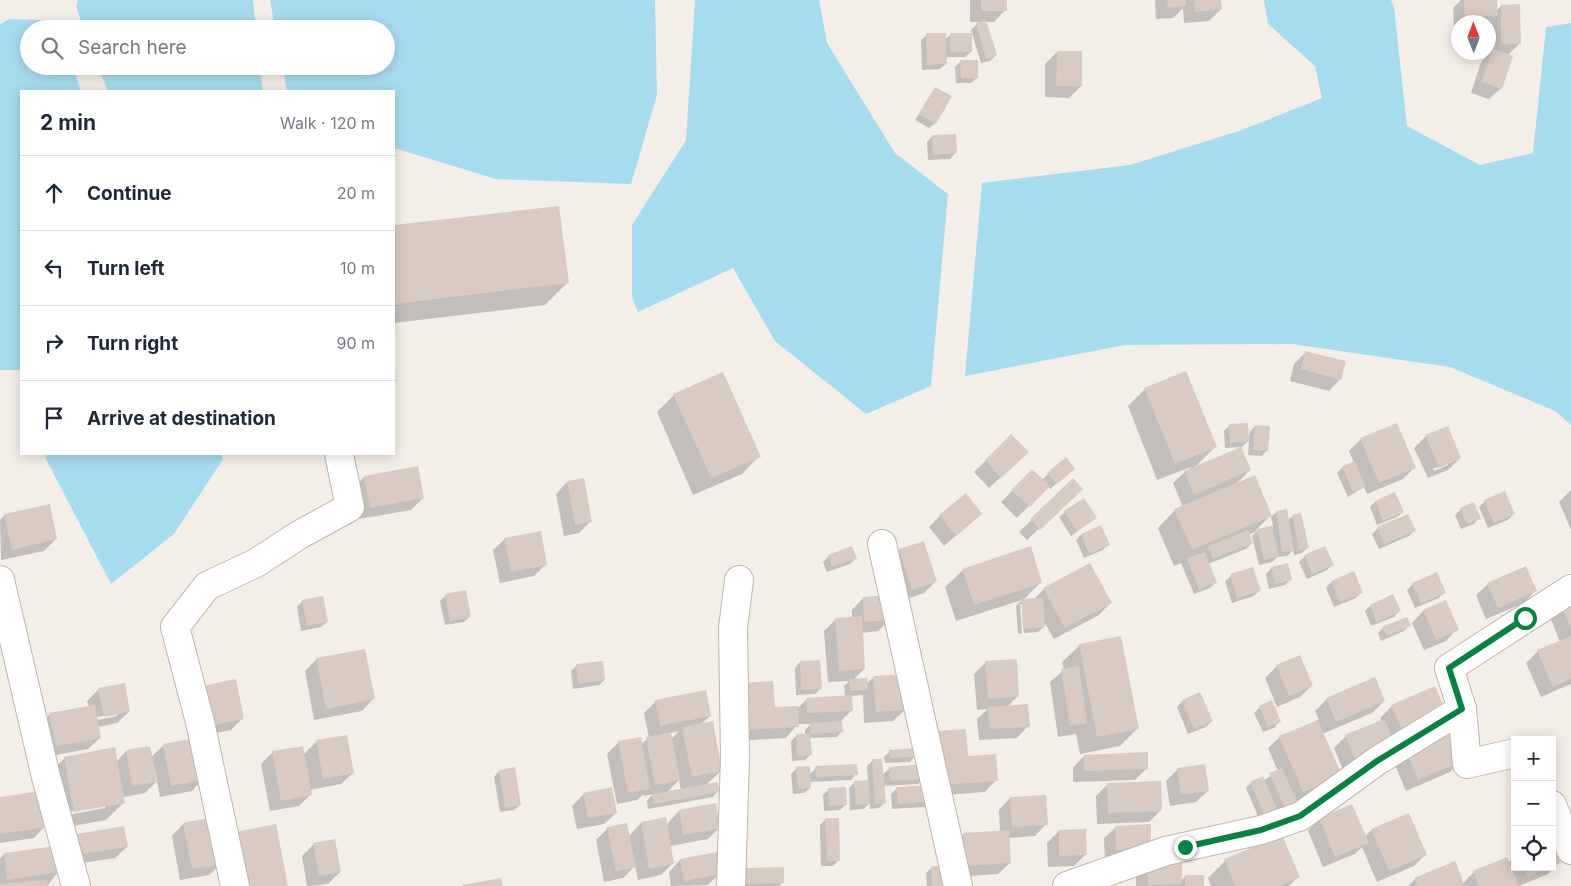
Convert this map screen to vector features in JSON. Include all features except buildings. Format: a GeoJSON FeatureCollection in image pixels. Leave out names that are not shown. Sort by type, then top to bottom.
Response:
{"type":"FeatureCollection","features":[{"type":"Feature","properties":{"kind":"street"},"geometry":{"type":"LineString","coordinates":[[235,886],[200,722],[175,627],[207,586],[256,563],[299,535],[350,507],[339,455]]}},
{"type":"Feature","properties":{"kind":"street"},"geometry":{"type":"LineString","coordinates":[[882,544],[958,886]]}},
{"type":"Feature","properties":{"kind":"street"},"geometry":{"type":"LineString","coordinates":[[0,580],[46,777],[76,886]]}},
{"type":"Feature","properties":{"kind":"street"},"geometry":{"type":"LineString","coordinates":[[731,886],[735,758],[733,628],[739,580]]}},
{"type":"Feature","properties":{"kind":"street"},"geometry":{"type":"LineString","coordinates":[[1511,754],[1467,764],[1462,709],[1449,668],[1571,589]]}},
{"type":"Feature","properties":{"kind":"street"},"geometry":{"type":"LineString","coordinates":[[1066,886],[1166,851],[1261,830],[1300,816],[1377,761],[1462,709]]}},
{"type":"Feature","properties":{"kind":"street"},"geometry":{"type":"LineString","coordinates":[[1556,814],[1571,850]]}},
{"type":"Feature","properties":{"kind":"water"},"geometry":{"type":"Polygon","coordinates":[[[78,0],[253,0],[255,20],[81,20],[76,6],[78,0]]]}},
{"type":"Feature","properties":{"kind":"water"},"geometry":{"type":"Polygon","coordinates":[[[270,0],[655,0],[657,95],[631,184],[496,179],[395,148],[395,90],[287,90],[284,75],[395,75],[395,20],[273,20],[270,0]]]}},
{"type":"Feature","properties":{"kind":"water"},"geometry":{"type":"Polygon","coordinates":[[[695,0],[819,0],[827,43],[895,153],[948,194],[931,386],[866,414],[775,341],[733,268],[638,312],[632,297],[632,225],[686,140],[695,0]]]}},
{"type":"Feature","properties":{"kind":"water"},"geometry":{"type":"Polygon","coordinates":[[[1264,0],[1391,0],[1394,7],[1407,126],[1480,165],[1533,153],[1546,27],[1571,23],[1571,425],[1555,411],[1450,367],[1292,344],[1125,345],[965,376],[982,183],[1130,165],[1239,131],[1322,98],[1315,66],[1268,24],[1264,0]]]}},
{"type":"Feature","properties":{"kind":"water"},"geometry":{"type":"Polygon","coordinates":[[[10,19],[40,20],[20,20],[20,75],[76,75],[81,90],[20,90],[20,370],[0,370],[0,24],[10,19]]]}},
{"type":"Feature","properties":{"kind":"water"},"geometry":{"type":"Polygon","coordinates":[[[101,75],[261,75],[263,90],[108,90],[101,75]]]}},
{"type":"Feature","properties":{"kind":"water"},"geometry":{"type":"Polygon","coordinates":[[[47,455],[221,455],[223,459],[174,534],[111,584],[46,459],[47,455]]]}},
{"type":"Feature","properties":{"kind":"route"},"geometry":{"type":"LineString","coordinates":[[1185,847],[1261,830],[1300,816],[1377,761],[1462,709],[1449,668],[1525,618]]}}]}
